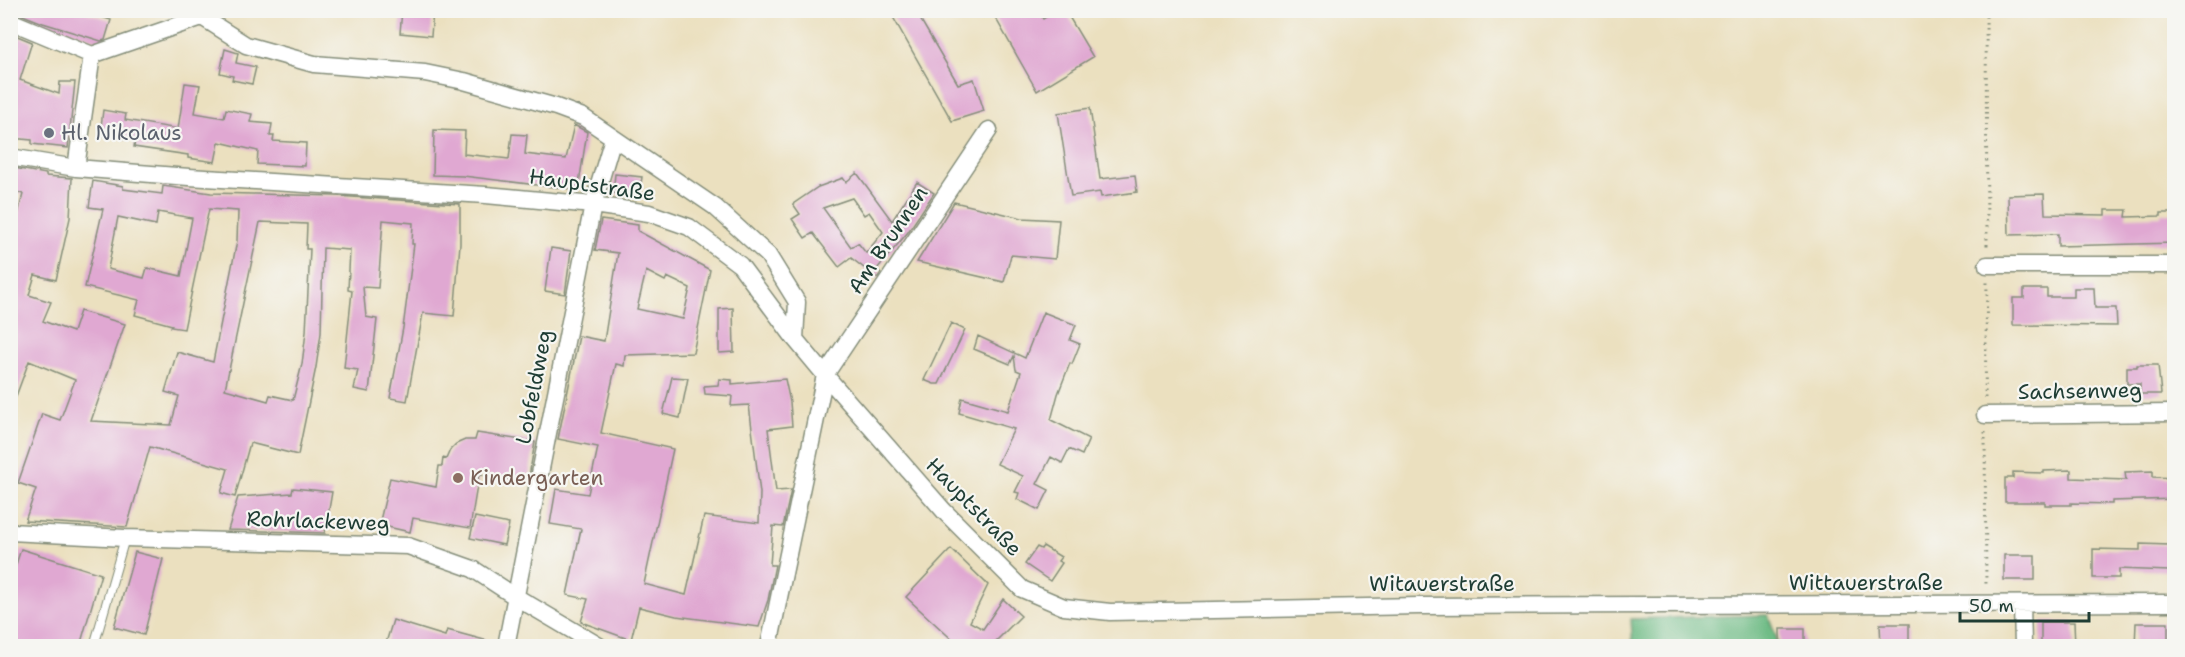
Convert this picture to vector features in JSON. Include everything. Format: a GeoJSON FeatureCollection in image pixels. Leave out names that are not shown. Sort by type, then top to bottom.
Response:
{"type":"FeatureCollection","features":[{"type":"Feature","properties":{"kind":"street"},"geometry":{"type":"LineString","coordinates":[[10,21],[92,55],[204,14],[246,45],[314,64],[425,73],[464,81],[583,117],[716,207],[768,255],[797,302],[795,339]]}},
{"type":"Feature","properties":{"kind":"street"},"geometry":{"type":"LineString","coordinates":[[76,168],[92,55]]}},
{"type":"Feature","properties":{"kind":"street","name":"Am Brunnen"},"geometry":{"type":"LineString","coordinates":[[825,375],[989,130]]}},
{"type":"Feature","properties":{"kind":"street","name":"Lobfeldweg"},"geometry":{"type":"LineString","coordinates":[[506,646],[593,205],[613,138]]}},
{"type":"Feature","properties":{"kind":"street","name":"Hauptstraße"},"geometry":{"type":"LineString","coordinates":[[10,157],[76,168],[486,195],[593,205],[649,213],[689,227],[740,265],[825,375],[944,511],[1022,589],[1064,607],[1110,612]]}},
{"type":"Feature","properties":{"kind":"street"},"geometry":{"type":"LineString","coordinates":[[1987,265],[2175,265]]}},
{"type":"Feature","properties":{"kind":"street"},"geometry":{"type":"LineString","coordinates":[[769,646],[825,375]]}},
{"type":"Feature","properties":{"kind":"street","name":"Sachsenweg"},"geometry":{"type":"LineString","coordinates":[[1985,415],[2175,413]]}},
{"type":"Feature","properties":{"kind":"street","name":"Rohrlackeweg"},"geometry":{"type":"LineString","coordinates":[[10,532],[125,538],[408,546],[473,569],[599,646]]}},
{"type":"Feature","properties":{"kind":"street","name":"Wittauerstraße"},"geometry":{"type":"LineString","coordinates":[[1774,606],[2175,603]]}},
{"type":"Feature","properties":{"kind":"street"},"geometry":{"type":"LineString","coordinates":[[2022,604],[2022,646]]}},
{"type":"Feature","properties":{"kind":"street","name":"Witauerstraße"},"geometry":{"type":"LineString","coordinates":[[1110,612],[1419,606],[1774,606]]}},
{"type":"Feature","properties":{"kind":"lane"},"geometry":{"type":"LineString","coordinates":[[94,646],[125,538]]}},
{"type":"Feature","properties":{"kind":"path"},"geometry":{"type":"LineString","coordinates":[[1986,10],[1986,604]]}},
{"type":"Feature","properties":{"kind":"green space"},"geometry":{"type":"Polygon","coordinates":[[[1768,615],[1778,646],[1633,646],[1631,619],[1768,615]]]}},
{"type":"Feature","properties":{"kind":"building"},"geometry":{"type":"Polygon","coordinates":[[[10,10],[79,10],[111,20],[105,40],[101,41],[10,10]]]}},
{"type":"Feature","properties":{"kind":"building"},"geometry":{"type":"Polygon","coordinates":[[[402,10],[433,11],[431,36],[400,33],[402,10]]]}},
{"type":"Feature","properties":{"kind":"building"},"geometry":{"type":"Polygon","coordinates":[[[889,10],[915,10],[958,84],[974,79],[984,111],[952,121],[889,10]]]}},
{"type":"Feature","properties":{"kind":"building"},"geometry":{"type":"Polygon","coordinates":[[[991,10],[1038,10],[1043,19],[1057,10],[1065,10],[1093,57],[1037,91],[991,10]]]}},
{"type":"Feature","properties":{"kind":"building"},"geometry":{"type":"Polygon","coordinates":[[[10,33],[32,42],[20,80],[59,94],[60,82],[75,82],[68,148],[32,144],[32,140],[10,138],[10,33]]]}},
{"type":"Feature","properties":{"kind":"building"},"geometry":{"type":"Polygon","coordinates":[[[225,49],[238,53],[236,63],[256,67],[252,84],[232,80],[233,76],[220,73],[225,49]]]}},
{"type":"Feature","properties":{"kind":"building"},"geometry":{"type":"Polygon","coordinates":[[[185,83],[200,85],[195,113],[224,118],[226,109],[252,114],[250,122],[272,124],[270,136],[274,136],[273,141],[306,143],[305,166],[257,164],[258,151],[219,142],[215,162],[188,158],[188,155],[134,147],[135,140],[100,135],[103,110],[126,114],[125,120],[178,129],[185,83]]]}},
{"type":"Feature","properties":{"kind":"building"},"geometry":{"type":"Polygon","coordinates":[[[1090,108],[1100,179],[1135,175],[1137,192],[1101,197],[1100,192],[1071,196],[1058,113],[1090,108]]]}},
{"type":"Feature","properties":{"kind":"building"},"geometry":{"type":"Polygon","coordinates":[[[574,125],[587,132],[578,190],[463,176],[433,175],[434,130],[465,131],[464,154],[509,159],[512,134],[527,135],[525,154],[566,159],[574,125]]]}},
{"type":"Feature","properties":{"kind":"building"},"geometry":{"type":"Polygon","coordinates":[[[14,168],[46,174],[46,176],[72,178],[70,218],[56,280],[35,275],[29,295],[51,302],[43,321],[73,332],[80,311],[125,324],[91,421],[171,425],[179,396],[165,392],[177,352],[213,362],[237,241],[238,211],[209,209],[184,329],[171,327],[172,325],[135,315],[139,300],[85,287],[103,209],[89,207],[93,181],[123,186],[123,189],[162,194],[163,186],[211,193],[336,196],[460,204],[460,244],[454,316],[423,313],[407,401],[390,398],[403,328],[414,244],[412,244],[413,223],[383,220],[378,288],[363,287],[366,317],[377,319],[369,392],[354,389],[358,370],[344,368],[352,291],[348,290],[350,250],[323,248],[321,333],[298,455],[250,443],[235,497],[221,493],[228,469],[150,447],[127,527],[25,521],[36,489],[18,483],[42,414],[60,420],[75,380],[29,361],[12,407],[10,407],[10,246],[23,194],[10,190],[14,168]],[[158,212],[156,225],[118,217],[108,269],[144,278],[147,268],[181,276],[192,218],[158,212]],[[260,222],[225,389],[268,401],[270,395],[293,400],[302,364],[306,332],[310,249],[306,249],[307,224],[260,222]]]}},
{"type":"Feature","properties":{"kind":"building"},"geometry":{"type":"Polygon","coordinates":[[[857,173],[892,221],[917,182],[934,193],[908,232],[877,269],[881,273],[877,278],[851,258],[839,267],[813,233],[805,238],[792,219],[800,214],[793,204],[818,187],[843,178],[846,182],[857,173]],[[852,198],[823,208],[851,247],[858,243],[866,253],[883,232],[869,212],[864,215],[852,198]]]}},
{"type":"Feature","properties":{"kind":"building"},"geometry":{"type":"Polygon","coordinates":[[[615,174],[642,177],[639,196],[613,193],[615,174]]]}},
{"type":"Feature","properties":{"kind":"building"},"geometry":{"type":"Polygon","coordinates":[[[2044,194],[2045,214],[2105,215],[2105,210],[2127,210],[2126,217],[2161,216],[2161,213],[2175,213],[2175,243],[2058,246],[2058,234],[2009,235],[2008,195],[2044,194]]]}},
{"type":"Feature","properties":{"kind":"building"},"geometry":{"type":"Polygon","coordinates":[[[954,202],[1022,218],[1059,220],[1055,259],[1011,255],[1004,282],[917,262],[954,202]]]}},
{"type":"Feature","properties":{"kind":"building"},"geometry":{"type":"Polygon","coordinates":[[[601,220],[638,225],[638,231],[710,270],[693,353],[625,355],[624,366],[616,364],[601,433],[673,449],[644,584],[686,595],[704,516],[759,523],[760,493],[749,405],[731,406],[732,396],[705,394],[704,386],[718,385],[719,379],[732,380],[732,384],[785,379],[792,426],[768,429],[776,491],[791,490],[783,527],[773,526],[770,565],[775,565],[768,600],[759,627],[676,616],[639,607],[631,640],[581,622],[588,599],[567,595],[581,529],[550,524],[556,489],[588,494],[598,447],[558,439],[579,336],[604,341],[618,253],[595,250],[601,220]],[[646,271],[637,309],[683,319],[690,288],[667,277],[665,281],[646,271]]]}},
{"type":"Feature","properties":{"kind":"building"},"geometry":{"type":"Polygon","coordinates":[[[551,248],[571,251],[565,294],[545,291],[551,248]]]}},
{"type":"Feature","properties":{"kind":"building"},"geometry":{"type":"Polygon","coordinates":[[[2074,288],[2094,288],[2095,308],[2116,308],[2117,326],[2013,325],[2013,298],[2024,298],[2024,289],[2047,289],[2047,297],[2074,297],[2074,288]]]}},
{"type":"Feature","properties":{"kind":"building"},"geometry":{"type":"Polygon","coordinates":[[[733,308],[734,352],[719,353],[719,309],[733,308]]]}},
{"type":"Feature","properties":{"kind":"building"},"geometry":{"type":"Polygon","coordinates":[[[1043,312],[1076,325],[1070,340],[1080,344],[1058,394],[1051,420],[1089,439],[1082,455],[1069,449],[1062,463],[1051,457],[1037,484],[1049,490],[1039,510],[1017,499],[1019,493],[1015,492],[1023,476],[997,464],[1014,429],[959,413],[962,398],[1008,411],[1021,372],[1016,370],[1014,356],[1010,364],[974,349],[978,336],[1025,358],[1043,312]]]}},
{"type":"Feature","properties":{"kind":"building"},"geometry":{"type":"Polygon","coordinates":[[[951,323],[965,330],[939,384],[934,384],[924,380],[951,323]]]}},
{"type":"Feature","properties":{"kind":"building"},"geometry":{"type":"Polygon","coordinates":[[[2137,365],[2158,365],[2161,394],[2140,394],[2140,384],[2127,384],[2127,367],[2137,367],[2137,365]]]}},
{"type":"Feature","properties":{"kind":"building"},"geometry":{"type":"Polygon","coordinates":[[[672,377],[688,378],[680,418],[663,414],[672,377]]]}},
{"type":"Feature","properties":{"kind":"building","name":"Kindergarten"},"geometry":{"type":"Polygon","coordinates":[[[477,433],[535,442],[528,482],[479,474],[470,528],[413,518],[410,532],[379,525],[390,478],[436,487],[439,466],[442,466],[443,458],[446,459],[456,444],[465,440],[475,440],[477,433]]]}},
{"type":"Feature","properties":{"kind":"building"},"geometry":{"type":"Polygon","coordinates":[[[2071,470],[2071,478],[2126,480],[2125,472],[2153,471],[2153,477],[2175,478],[2175,499],[2112,501],[2112,504],[2071,503],[2071,505],[2045,505],[2045,502],[2005,502],[2005,478],[2013,478],[2013,472],[2044,473],[2044,471],[2071,470]]]}},
{"type":"Feature","properties":{"kind":"building"},"geometry":{"type":"Polygon","coordinates":[[[293,488],[332,492],[325,533],[228,530],[238,497],[292,493],[293,488]]]}},
{"type":"Feature","properties":{"kind":"building"},"geometry":{"type":"Polygon","coordinates":[[[475,517],[509,524],[504,545],[470,538],[475,517]]]}},
{"type":"Feature","properties":{"kind":"building"},"geometry":{"type":"Polygon","coordinates":[[[2140,544],[2170,545],[2169,571],[2119,569],[2119,578],[2093,578],[2093,549],[2140,550],[2140,544]]]}},
{"type":"Feature","properties":{"kind":"building"},"geometry":{"type":"Polygon","coordinates":[[[1043,546],[1061,557],[1058,561],[1062,563],[1050,581],[1025,564],[1037,547],[1041,549],[1043,546]]]}},
{"type":"Feature","properties":{"kind":"building"},"geometry":{"type":"Polygon","coordinates":[[[21,549],[101,574],[80,646],[10,646],[10,583],[21,549]]]}},
{"type":"Feature","properties":{"kind":"building"},"geometry":{"type":"Polygon","coordinates":[[[951,549],[988,585],[970,622],[983,629],[1003,599],[1021,616],[991,646],[959,646],[906,597],[951,549]]]}},
{"type":"Feature","properties":{"kind":"building"},"geometry":{"type":"Polygon","coordinates":[[[135,552],[163,559],[144,635],[114,627],[135,552]]]}},
{"type":"Feature","properties":{"kind":"building"},"geometry":{"type":"Polygon","coordinates":[[[2004,555],[2035,555],[2035,580],[2004,580],[2004,555]]]}},
{"type":"Feature","properties":{"kind":"building"},"geometry":{"type":"Polygon","coordinates":[[[393,620],[445,636],[447,630],[492,642],[491,646],[385,646],[393,620]]]}},
{"type":"Feature","properties":{"kind":"building"},"geometry":{"type":"Polygon","coordinates":[[[2041,622],[2074,622],[2075,646],[2041,646],[2041,622]]]}},
{"type":"Feature","properties":{"kind":"building"},"geometry":{"type":"Polygon","coordinates":[[[2136,623],[2168,623],[2168,646],[2135,646],[2136,623]]]}},
{"type":"Feature","properties":{"kind":"building"},"geometry":{"type":"Polygon","coordinates":[[[1880,624],[1909,624],[1909,646],[1881,646],[1880,624]]]}},
{"type":"Feature","properties":{"kind":"building"},"geometry":{"type":"Polygon","coordinates":[[[1780,629],[1805,629],[1805,646],[1780,646],[1780,629]]]}},
{"type":"Feature","properties":{"kind":"place","name":"Hl. Nikolaus"},"geometry":{"type":"Point","coordinates":[49,133]}},
{"type":"Feature","properties":{"kind":"place","name":"Kindergarten"},"geometry":{"type":"Point","coordinates":[458,478]}}]}
